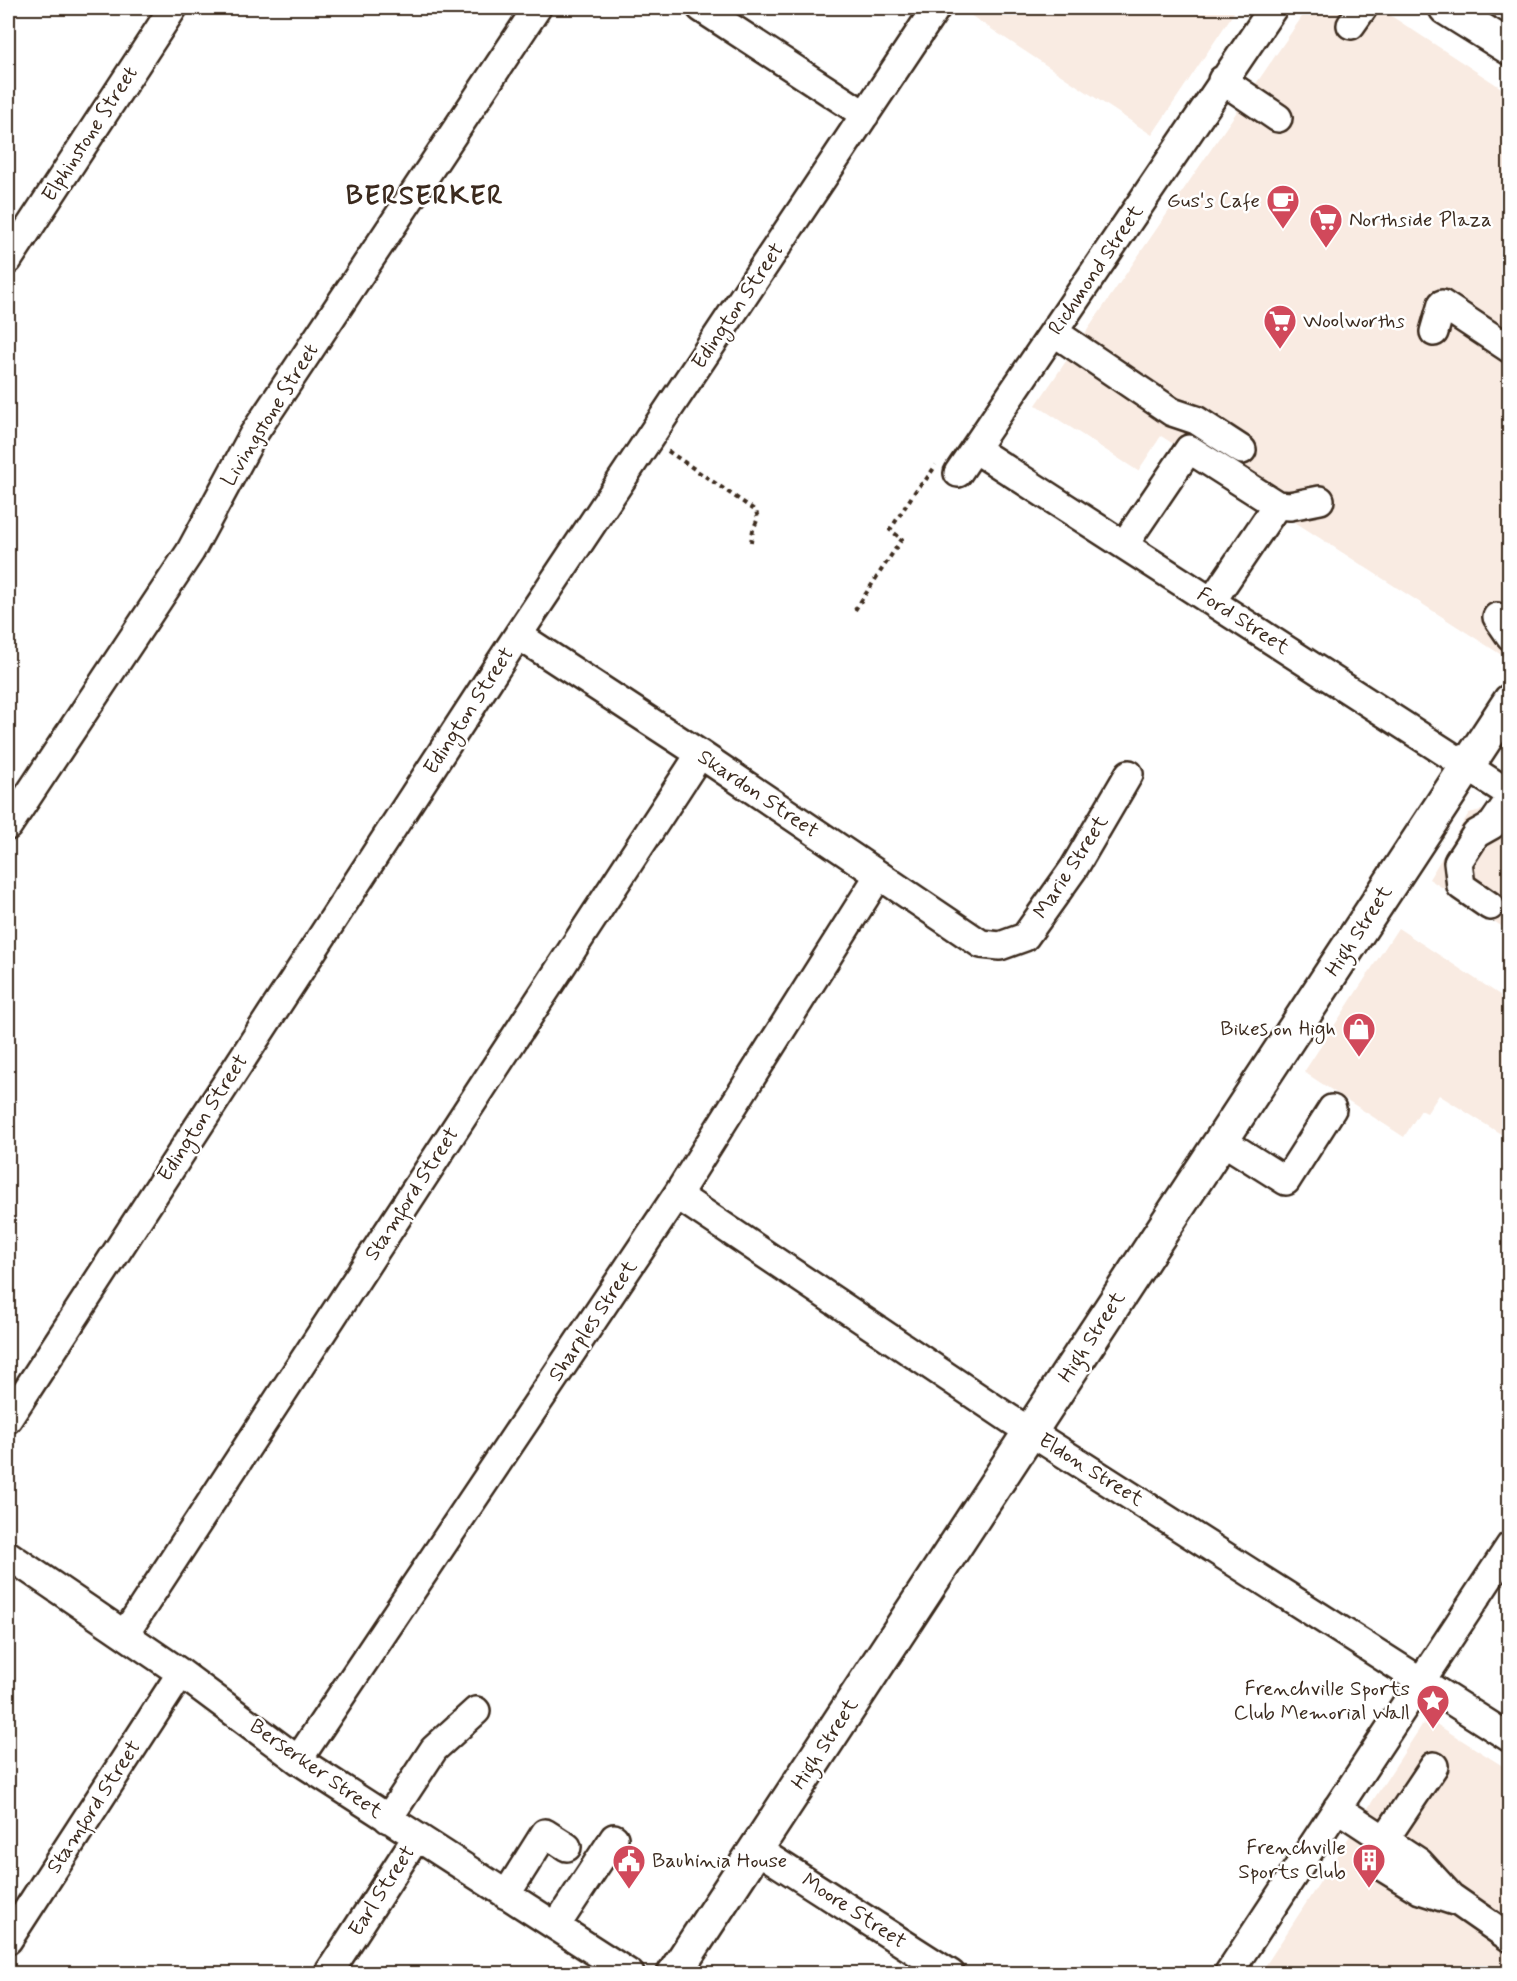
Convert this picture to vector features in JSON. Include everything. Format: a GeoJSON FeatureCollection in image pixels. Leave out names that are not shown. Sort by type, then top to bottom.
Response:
{"type":"FeatureCollection","features":[{"type":"Feature","properties":{"kind":"main road"},"geometry":{"type":"LineString","coordinates":[[1446,8],[1509,48]]}},
{"type":"Feature","properties":{"kind":"main road","name":"High Street"},"geometry":{"type":"LineString","coordinates":[[674,1974],[1509,701]]}},
{"type":"Feature","properties":{"kind":"street","name":"Elphinstone Street"},"geometry":{"type":"LineString","coordinates":[[11,247],[173,8]]}},
{"type":"Feature","properties":{"kind":"street","name":"Livingstone Street"},"geometry":{"type":"LineString","coordinates":[[8,826],[190,552],[253,435],[537,8]]}},
{"type":"Feature","properties":{"kind":"street"},"geometry":{"type":"LineString","coordinates":[[701,8],[865,115]]}},
{"type":"Feature","properties":{"kind":"street","name":"Edington Street"},"geometry":{"type":"LineString","coordinates":[[8,1419],[518,635],[936,8]]}},
{"type":"Feature","properties":{"kind":"street","name":"Richmond Street"},"geometry":{"type":"LineString","coordinates":[[949,467],[975,449],[1272,8]]}},
{"type":"Feature","properties":{"kind":"street"},"geometry":{"type":"LineString","coordinates":[[1222,80],[1278,118]]}},
{"type":"Feature","properties":{"kind":"street"},"geometry":{"type":"LineString","coordinates":[[1434,332],[1442,303],[1499,331]]}},
{"type":"Feature","properties":{"kind":"street"},"geometry":{"type":"LineString","coordinates":[[1054,332],[1172,412],[1196,420],[1242,450]]}},
{"type":"Feature","properties":{"kind":"street"},"geometry":{"type":"LineString","coordinates":[[1172,412],[1176,427],[1190,449],[1277,506],[1320,500]]}},
{"type":"Feature","properties":{"kind":"street","name":"Ford Street"},"geometry":{"type":"LineString","coordinates":[[975,449],[1509,794]]}},
{"type":"Feature","properties":{"kind":"street"},"geometry":{"type":"LineString","coordinates":[[1124,545],[1190,449]]}},
{"type":"Feature","properties":{"kind":"street"},"geometry":{"type":"LineString","coordinates":[[1212,601],[1277,506]]}},
{"type":"Feature","properties":{"kind":"street","name":"Skardon Street"},"geometry":{"type":"LineString","coordinates":[[518,635],[700,754],[981,944],[1000,946]]}},
{"type":"Feature","properties":{"kind":"street","name":"Stamford Street"},"geometry":{"type":"LineString","coordinates":[[125,1634],[700,754]]}},
{"type":"Feature","properties":{"kind":"street","name":"Marie Street"},"geometry":{"type":"LineString","coordinates":[[1000,946],[1025,937],[1074,868],[1129,774]]}},
{"type":"Feature","properties":{"kind":"street"},"geometry":{"type":"LineString","coordinates":[[1490,906],[1461,886],[1458,862],[1476,834],[1492,825],[1509,799]]}},
{"type":"Feature","properties":{"kind":"street","name":"Sharples Street"},"geometry":{"type":"LineString","coordinates":[[298,1760],[677,1195],[879,875]]}},
{"type":"Feature","properties":{"kind":"street"},"geometry":{"type":"LineString","coordinates":[[1221,1140],[1286,1181],[1332,1109]]}},
{"type":"Feature","properties":{"kind":"street","name":"Eldon Street"},"geometry":{"type":"LineString","coordinates":[[677,1195],[1030,1432],[1509,1738]]}},
{"type":"Feature","properties":{"kind":"street"},"geometry":{"type":"LineString","coordinates":[[1228,1974],[1509,1546]]}},
{"type":"Feature","properties":{"kind":"street","name":"Berserker Street"},"geometry":{"type":"LineString","coordinates":[[8,1555],[181,1673],[298,1760],[630,1974]]}},
{"type":"Feature","properties":{"kind":"street","name":"Stamford Street"},"geometry":{"type":"LineString","coordinates":[[8,1941],[181,1673]]}},
{"type":"Feature","properties":{"kind":"street"},"geometry":{"type":"LineString","coordinates":[[388,1819],[434,1749],[476,1711]]}},
{"type":"Feature","properties":{"kind":"street"},"geometry":{"type":"LineString","coordinates":[[1385,1839],[1434,1767]]}},
{"type":"Feature","properties":{"kind":"street"},"geometry":{"type":"LineString","coordinates":[[1336,1808],[1426,1868],[1457,1902],[1509,1938]]}},
{"type":"Feature","properties":{"kind":"street"},"geometry":{"type":"LineString","coordinates":[[506,1894],[545,1833],[567,1847]]}},
{"type":"Feature","properties":{"kind":"street","name":"Earl Street"},"geometry":{"type":"LineString","coordinates":[[328,1974],[416,1838]]}},
{"type":"Feature","properties":{"kind":"street"},"geometry":{"type":"LineString","coordinates":[[556,1926],[614,1838]]}},
{"type":"Feature","properties":{"kind":"street","name":"Moore Street"},"geometry":{"type":"LineString","coordinates":[[756,1849],[951,1974]]}},
{"type":"Feature","properties":{"kind":"path"},"geometry":{"type":"LineString","coordinates":[[650,438],[756,511],[758,518],[753,530],[752,542]]}},
{"type":"Feature","properties":{"kind":"path"},"geometry":{"type":"LineString","coordinates":[[855,610],[902,538],[890,530],[918,487],[927,478],[949,467]]}},
{"type":"Feature","properties":{"kind":"shaded area"},"geometry":{"type":"Polygon","coordinates":[[[966,8],[1237,8],[1152,135],[964,11],[966,8]]]}},
{"type":"Feature","properties":{"kind":"shaded area","name":"Northside Plaza"},"geometry":{"type":"Polygon","coordinates":[[[1308,8],[1379,8],[1509,93],[1510,641],[1500,654],[1161,436],[1138,471],[1036,405],[1308,8]]]}},
{"type":"Feature","properties":{"kind":"shaded area"},"geometry":{"type":"Polygon","coordinates":[[[1481,810],[1509,828],[1509,931],[1429,879],[1469,813],[1481,810]]]}},
{"type":"Feature","properties":{"kind":"shaded area"},"geometry":{"type":"Polygon","coordinates":[[[1398,928],[1509,1001],[1510,1128],[1504,1136],[1439,1095],[1427,1113],[1421,1110],[1404,1137],[1304,1072],[1398,928]]]}},
{"type":"Feature","properties":{"kind":"shaded area"},"geometry":{"type":"Polygon","coordinates":[[[1433,1722],[1509,1770],[1509,1973],[1260,1974],[1422,1725],[1433,1722]]]}},
{"type":"Feature","properties":{"kind":"place","name":"Gus's Cafe"},"geometry":{"type":"Point","coordinates":[1283,230]}},
{"type":"Feature","properties":{"kind":"place","name":"Northside Plaza"},"geometry":{"type":"Point","coordinates":[1326,249]}},
{"type":"Feature","properties":{"kind":"place","name":"Woolworths"},"geometry":{"type":"Point","coordinates":[1280,350]}},
{"type":"Feature","properties":{"kind":"place","name":"Bikes on High"},"geometry":{"type":"Point","coordinates":[1359,1058]}},
{"type":"Feature","properties":{"kind":"place","name":"Frenchville Sports Club Memorial Wall"},"geometry":{"type":"Point","coordinates":[1433,1730]}},
{"type":"Feature","properties":{"kind":"place","name":"Frenchville Sports Club"},"geometry":{"type":"Point","coordinates":[1369,1889]}},
{"type":"Feature","properties":{"kind":"place","name":"Bauhinia House"},"geometry":{"type":"Point","coordinates":[629,1890]}},
{"type":"Feature","properties":{"kind":"district","name":"BERSERKER"},"geometry":{"type":"Point","coordinates":[425,196]}}]}
